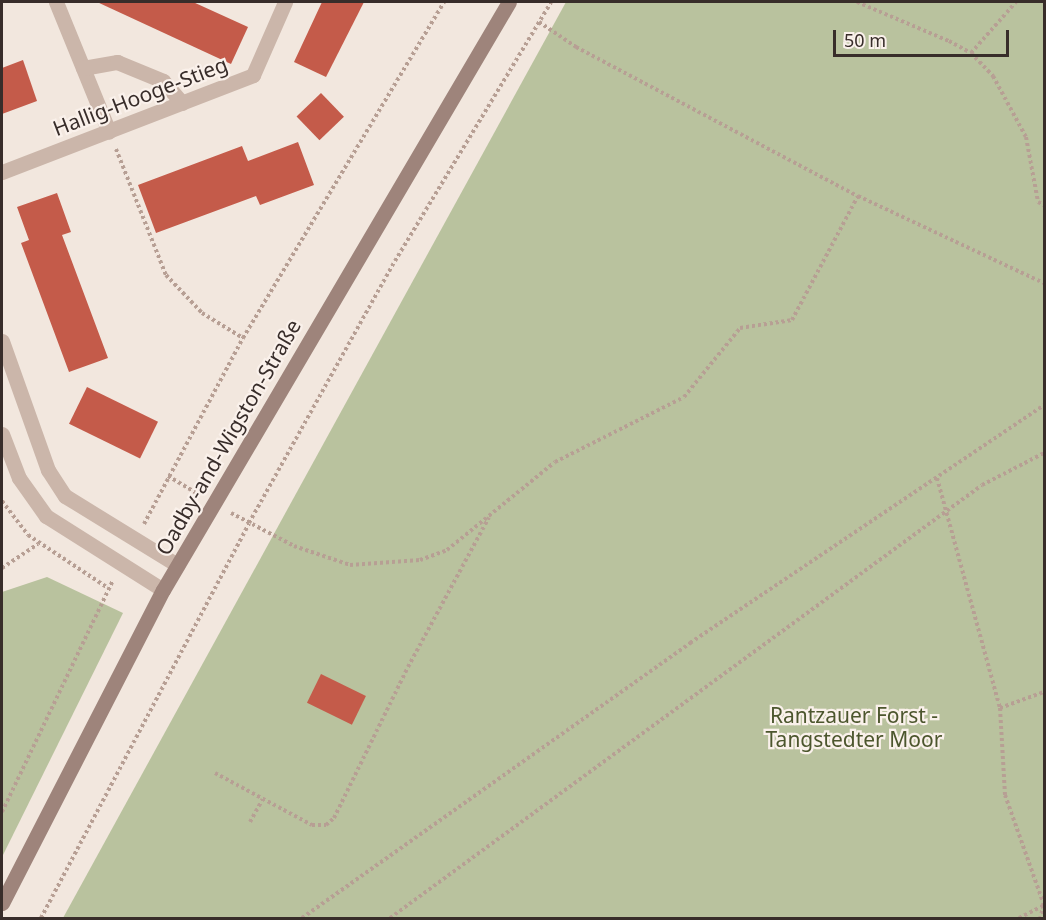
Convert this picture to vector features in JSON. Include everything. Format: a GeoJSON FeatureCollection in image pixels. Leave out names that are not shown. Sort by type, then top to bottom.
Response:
{"type":"FeatureCollection","features":[{"type":"Feature","properties":{"kind":"main road","name":"Oadby-and-Wigston-Straße"},"geometry":{"type":"LineString","coordinates":[[2,903],[177,565],[509,2]]}},
{"type":"Feature","properties":{"kind":"street"},"geometry":{"type":"LineString","coordinates":[[56,2],[109,132]]}},
{"type":"Feature","properties":{"kind":"street","name":"Hallig-Hooge-Stieg"},"geometry":{"type":"LineString","coordinates":[[2,172],[253,75],[285,2]]}},
{"type":"Feature","properties":{"kind":"street"},"geometry":{"type":"LineString","coordinates":[[83,68],[117,62],[163,81],[182,103]]}},
{"type":"Feature","properties":{"kind":"street"},"geometry":{"type":"LineString","coordinates":[[2,341],[54,482],[78,507],[177,565]]}},
{"type":"Feature","properties":{"kind":"street"},"geometry":{"type":"LineString","coordinates":[[2,434],[19,478],[46,516],[121,566],[163,590]]}},
{"type":"Feature","properties":{"kind":"path"},"geometry":{"type":"LineString","coordinates":[[136,542],[243,338],[444,2]]}},
{"type":"Feature","properties":{"kind":"path"},"geometry":{"type":"LineString","coordinates":[[41,918],[249,524],[395,261],[551,2]]}},
{"type":"Feature","properties":{"kind":"path"},"geometry":{"type":"LineString","coordinates":[[857,2],[971,53],[993,76],[1013,109],[1026,137],[1038,202],[1044,205]]}},
{"type":"Feature","properties":{"kind":"path"},"geometry":{"type":"LineString","coordinates":[[971,53],[1016,2]]}},
{"type":"Feature","properties":{"kind":"path"},"geometry":{"type":"LineString","coordinates":[[538,22],[576,47],[858,196],[1044,283]]}},
{"type":"Feature","properties":{"kind":"path"},"geometry":{"type":"LineString","coordinates":[[109,132],[166,275],[202,313],[243,338]]}},
{"type":"Feature","properties":{"kind":"path"},"geometry":{"type":"LineString","coordinates":[[249,524],[327,561],[383,566],[447,550],[555,462],[684,397],[740,328],[792,320],[858,196]]}},
{"type":"Feature","properties":{"kind":"path"},"geometry":{"type":"LineString","coordinates":[[302,918],[309,916],[690,643],[1044,405]]}},
{"type":"Feature","properties":{"kind":"path"},"geometry":{"type":"LineString","coordinates":[[390,918],[982,485],[1044,453]]}},
{"type":"Feature","properties":{"kind":"path"},"geometry":{"type":"LineString","coordinates":[[937,478],[1000,708],[1005,795],[1044,905],[1040,918]]}},
{"type":"Feature","properties":{"kind":"path"},"geometry":{"type":"LineString","coordinates":[[2,501],[39,543],[108,588]]}},
{"type":"Feature","properties":{"kind":"path"},"geometry":{"type":"LineString","coordinates":[[215,773],[312,825],[326,825],[334,818],[408,667],[490,516]]}},
{"type":"Feature","properties":{"kind":"path"},"geometry":{"type":"LineString","coordinates":[[2,568],[39,543]]}},
{"type":"Feature","properties":{"kind":"path"},"geometry":{"type":"LineString","coordinates":[[2,813],[108,588],[121,566]]}},
{"type":"Feature","properties":{"kind":"path"},"geometry":{"type":"LineString","coordinates":[[1000,708],[1044,692]]}},
{"type":"Feature","properties":{"kind":"path"},"geometry":{"type":"LineString","coordinates":[[249,822],[263,799]]}},
{"type":"Feature","properties":{"kind":"path"},"geometry":{"type":"LineString","coordinates":[[1019,918],[1044,905]]}},
{"type":"Feature","properties":{"kind":"green space","name":"Rantzauer Forst - Tangstedter Moor"},"geometry":{"type":"Polygon","coordinates":[[[566,2],[1044,2],[1044,918],[63,918],[566,2]]]}},
{"type":"Feature","properties":{"kind":"green space"},"geometry":{"type":"Polygon","coordinates":[[[47,577],[123,613],[2,857],[2,592],[47,577]]]}},
{"type":"Feature","properties":{"kind":"building"},"geometry":{"type":"Polygon","coordinates":[[[97,2],[193,2],[248,27],[231,64],[97,2]]]}},
{"type":"Feature","properties":{"kind":"building"},"geometry":{"type":"Polygon","coordinates":[[[322,2],[364,2],[326,77],[294,62],[322,2]]]}},
{"type":"Feature","properties":{"kind":"building"},"geometry":{"type":"Polygon","coordinates":[[[23,60],[37,101],[2,114],[2,68],[23,60]]]}},
{"type":"Feature","properties":{"kind":"building"},"geometry":{"type":"Polygon","coordinates":[[[321,93],[344,117],[319,140],[297,117],[321,93]]]}},
{"type":"Feature","properties":{"kind":"building"},"geometry":{"type":"Polygon","coordinates":[[[298,142],[314,185],[260,205],[256,196],[156,233],[138,185],[242,146],[248,161],[298,142]]]}},
{"type":"Feature","properties":{"kind":"building"},"geometry":{"type":"Polygon","coordinates":[[[57,193],[71,232],[62,235],[108,358],[69,372],[21,243],[29,240],[17,207],[57,193]]]}},
{"type":"Feature","properties":{"kind":"building"},"geometry":{"type":"Polygon","coordinates":[[[87,387],[158,422],[140,458],[69,424],[87,387]]]}},
{"type":"Feature","properties":{"kind":"building"},"geometry":{"type":"Polygon","coordinates":[[[321,674],[366,696],[352,725],[307,703],[321,674]]]}}]}
